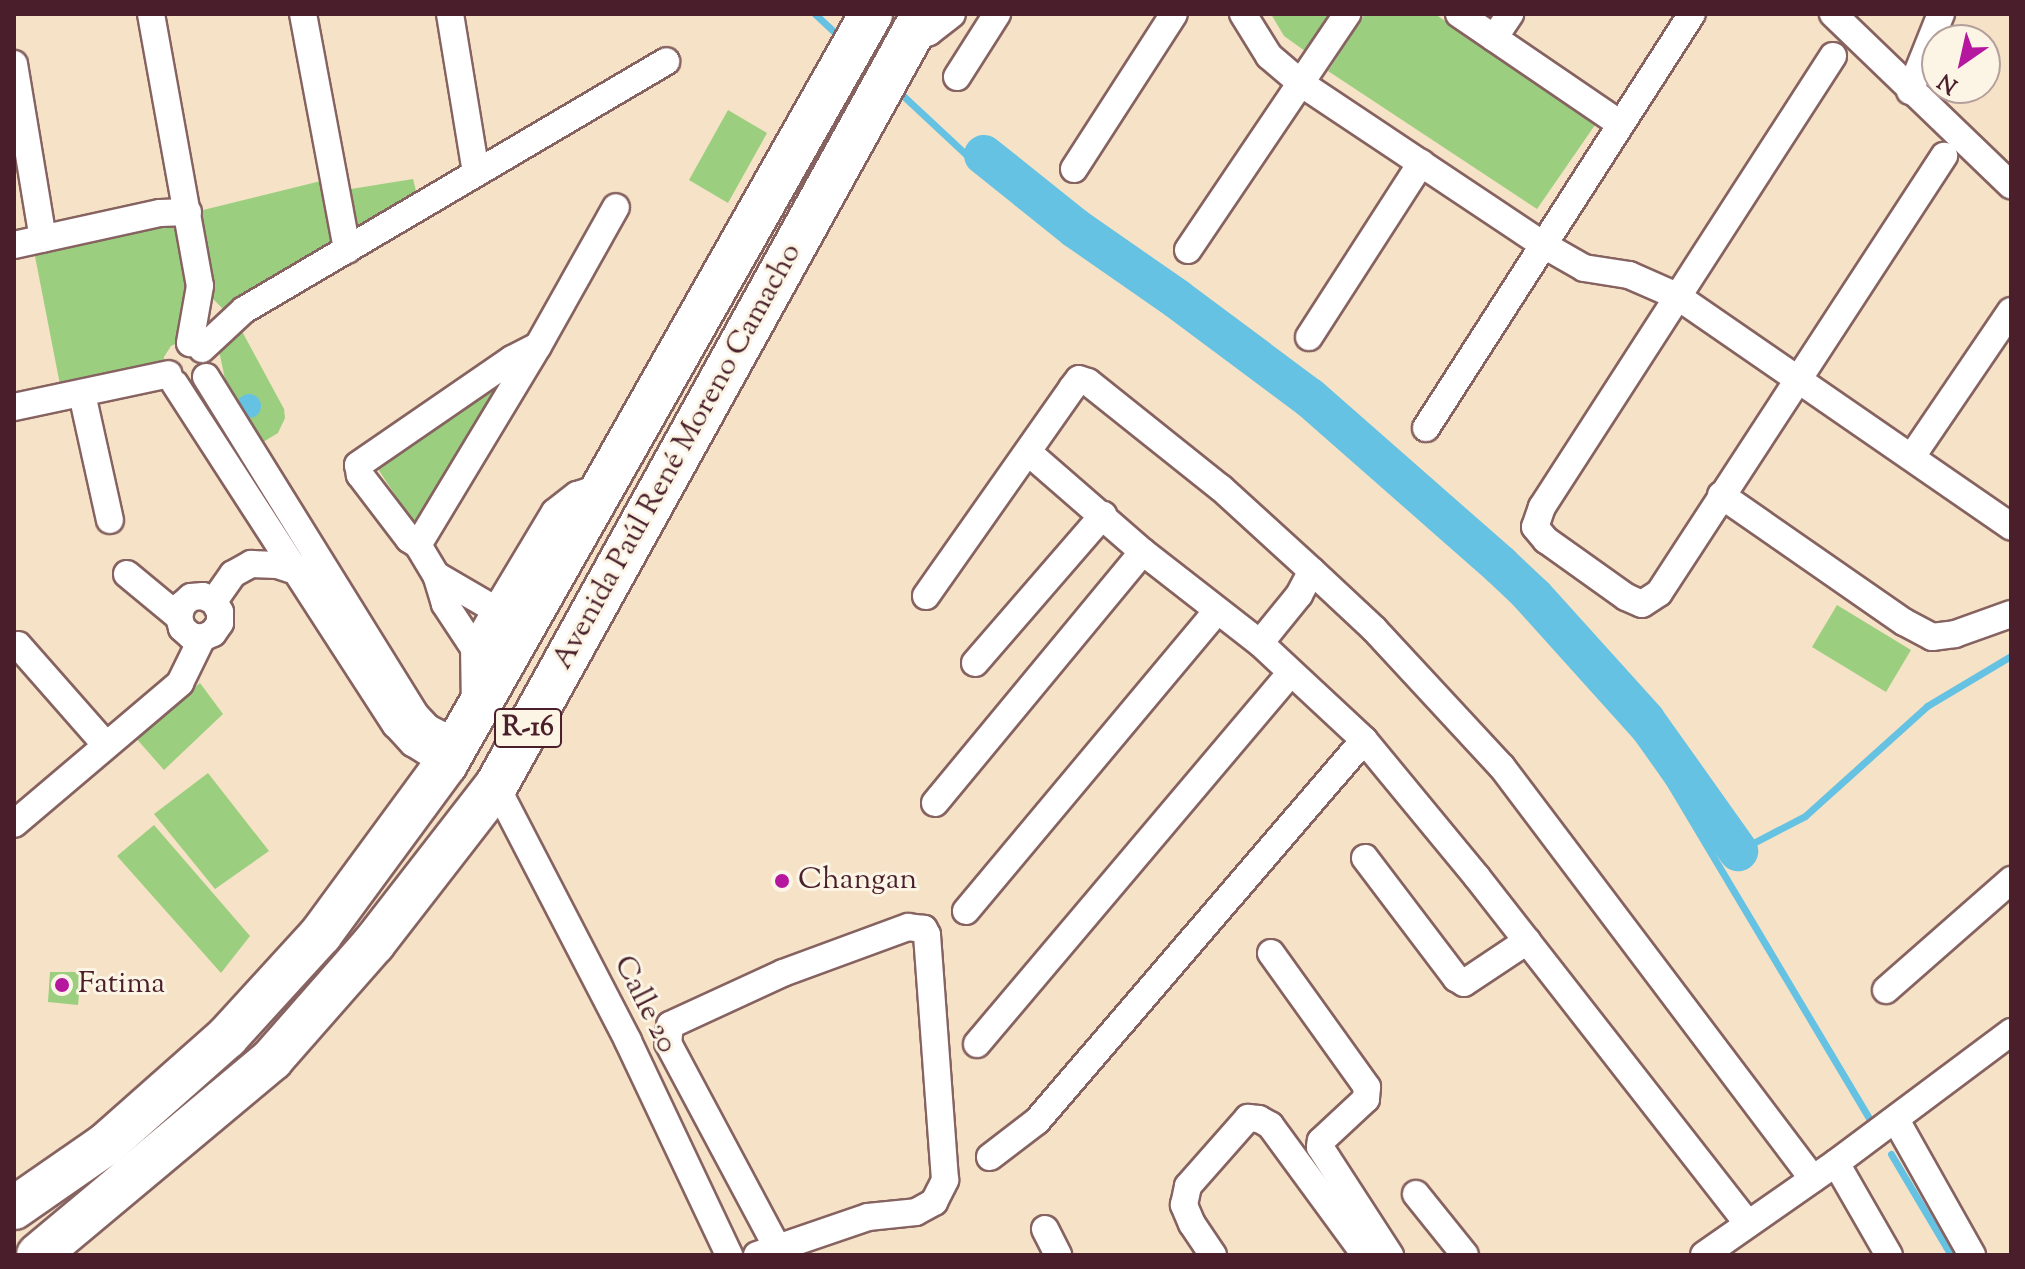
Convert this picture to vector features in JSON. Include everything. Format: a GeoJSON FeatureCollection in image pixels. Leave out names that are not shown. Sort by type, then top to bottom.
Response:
{"type":"FeatureCollection","features":[{"type":"Feature","properties":{"kind":"main road","name":"Avenida Paúl René Moreno Camacho"},"geometry":{"type":"LineString","coordinates":[[14,1208],[105,1145],[227,1037],[321,934],[460,742],[858,36]]}},
{"type":"Feature","properties":{"kind":"main road","name":"Avenida Paúl René Moreno Camacho"},"geometry":{"type":"LineString","coordinates":[[37,1255],[272,1059],[374,943],[496,786],[901,53]]}},
{"type":"Feature","properties":{"kind":"street"},"geometry":{"type":"LineString","coordinates":[[151,14],[200,286],[196,346],[208,358],[206,377],[308,567]]}},
{"type":"Feature","properties":{"kind":"street"},"geometry":{"type":"LineString","coordinates":[[303,14],[347,250]]}},
{"type":"Feature","properties":{"kind":"street"},"geometry":{"type":"LineString","coordinates":[[450,14],[476,173]]}},
{"type":"Feature","properties":{"kind":"street"},"geometry":{"type":"LineString","coordinates":[[901,53],[952,14]]}},
{"type":"Feature","properties":{"kind":"street"},"geometry":{"type":"LineString","coordinates":[[957,77],[997,14]]}},
{"type":"Feature","properties":{"kind":"street"},"geometry":{"type":"LineString","coordinates":[[1074,169],[1174,14]]}},
{"type":"Feature","properties":{"kind":"street"},"geometry":{"type":"LineString","coordinates":[[1243,14],[1269,56],[1302,84],[1542,244],[1584,268],[1629,275],[1677,296],[1913,455],[2011,526]]}},
{"type":"Feature","properties":{"kind":"street"},"geometry":{"type":"LineString","coordinates":[[1188,250],[1347,14]]}},
{"type":"Feature","properties":{"kind":"street"},"geometry":{"type":"LineString","coordinates":[[1459,14],[1619,123]]}},
{"type":"Feature","properties":{"kind":"street"},"geometry":{"type":"LineString","coordinates":[[1494,38],[1510,14]]}},
{"type":"Feature","properties":{"kind":"street"},"geometry":{"type":"LineString","coordinates":[[1426,428],[1619,123],[1692,14]]}},
{"type":"Feature","properties":{"kind":"street"},"geometry":{"type":"LineString","coordinates":[[1833,14],[2011,185]]}},
{"type":"Feature","properties":{"kind":"street"},"geometry":{"type":"LineString","coordinates":[[1910,91],[1941,14]]}},
{"type":"Feature","properties":{"kind":"street"},"geometry":{"type":"LineString","coordinates":[[1833,56],[1542,507],[1535,527],[1557,548],[1626,597],[1642,604],[1659,593],[1944,156]]}},
{"type":"Feature","properties":{"kind":"street"},"geometry":{"type":"LineString","coordinates":[[605,486],[577,495],[555,512],[474,648],[460,742],[428,728],[414,713],[172,379],[168,355],[173,348],[196,346],[244,310],[666,61]]}},
{"type":"Feature","properties":{"kind":"street"},"geometry":{"type":"LineString","coordinates":[[14,64],[43,239]]}},
{"type":"Feature","properties":{"kind":"street"},"geometry":{"type":"LineString","coordinates":[[1309,337],[1421,163]]}},
{"type":"Feature","properties":{"kind":"street"},"geometry":{"type":"LineString","coordinates":[[418,545],[538,346],[616,207]]}},
{"type":"Feature","properties":{"kind":"street"},"geometry":{"type":"LineString","coordinates":[[14,245],[160,213],[188,212]]}},
{"type":"Feature","properties":{"kind":"street"},"geometry":{"type":"LineString","coordinates":[[1913,455],[2011,311]]}},
{"type":"Feature","properties":{"kind":"street"},"geometry":{"type":"LineString","coordinates":[[474,648],[445,604],[436,575],[418,545],[409,539],[360,475],[358,465],[512,359],[538,346]]}},
{"type":"Feature","properties":{"kind":"street"},"geometry":{"type":"LineString","coordinates":[[14,407],[172,379],[194,385],[206,377]]}},
{"type":"Feature","properties":{"kind":"street"},"geometry":{"type":"LineString","coordinates":[[926,596],[1079,379],[1088,382],[1221,488],[1312,571],[1374,629],[1502,767],[1813,1179]]}},
{"type":"Feature","properties":{"kind":"street"},"geometry":{"type":"LineString","coordinates":[[82,394],[110,520]]}},
{"type":"Feature","properties":{"kind":"street"},"geometry":{"type":"LineString","coordinates":[[1028,452],[1143,552],[1260,643],[1364,740],[1527,941],[1748,1224]]}},
{"type":"Feature","properties":{"kind":"street"},"geometry":{"type":"LineString","coordinates":[[1721,495],[1904,622],[1932,637],[1955,634],[2011,614]]}},
{"type":"Feature","properties":{"kind":"street"},"geometry":{"type":"LineString","coordinates":[[975,663],[1103,515]]}},
{"type":"Feature","properties":{"kind":"street"},"geometry":{"type":"LineString","coordinates":[[935,803],[1143,552]]}},
{"type":"Feature","properties":{"kind":"street"},"geometry":{"type":"LineString","coordinates":[[214,601],[233,574],[251,564],[308,567]]}},
{"type":"Feature","properties":{"kind":"street"},"geometry":{"type":"LineString","coordinates":[[1260,643],[1299,595],[1312,571]]}},
{"type":"Feature","properties":{"kind":"street"},"geometry":{"type":"LineString","coordinates":[[127,574],[179,617]]}},
{"type":"Feature","properties":{"kind":"street"},"geometry":{"type":"LineString","coordinates":[[436,575],[496,610]]}},
{"type":"Feature","properties":{"kind":"street"},"geometry":{"type":"LineString","coordinates":[[203,596],[214,601],[220,612],[220,623],[213,633],[202,638],[191,636],[182,628],[179,617],[182,605],[191,597],[203,596]]}},
{"type":"Feature","properties":{"kind":"street"},"geometry":{"type":"LineString","coordinates":[[966,911],[1217,611]]}},
{"type":"Feature","properties":{"kind":"street"},"geometry":{"type":"LineString","coordinates":[[14,824],[180,683],[202,638]]}},
{"type":"Feature","properties":{"kind":"street"},"geometry":{"type":"LineString","coordinates":[[18,645],[105,744]]}},
{"type":"Feature","properties":{"kind":"street"},"geometry":{"type":"LineString","coordinates":[[977,1044],[1290,674]]}},
{"type":"Feature","properties":{"kind":"street"},"geometry":{"type":"LineString","coordinates":[[990,1157],[1037,1121],[1364,740]]}},
{"type":"Feature","properties":{"kind":"street","name":"Calle 20"},"geometry":{"type":"LineString","coordinates":[[496,786],[628,1041],[720,1252]]}},
{"type":"Feature","properties":{"kind":"street"},"geometry":{"type":"LineString","coordinates":[[1365,858],[1456,978],[1464,983],[1527,941]]}},
{"type":"Feature","properties":{"kind":"street"},"geometry":{"type":"LineString","coordinates":[[1886,990],[2011,880]]}},
{"type":"Feature","properties":{"kind":"street"},"geometry":{"type":"LineString","coordinates":[[908,927],[924,929],[927,935],[945,1180],[934,1202],[916,1212],[868,1217],[767,1251],[668,1043],[670,1025],[783,973],[908,927]]}},
{"type":"Feature","properties":{"kind":"street"},"geometry":{"type":"LineString","coordinates":[[1271,953],[1367,1087],[1366,1099],[1321,1141],[1320,1147],[1390,1255]]}},
{"type":"Feature","properties":{"kind":"street"},"geometry":{"type":"LineString","coordinates":[[1704,1255],[1896,1120],[2011,1032]]}},
{"type":"Feature","properties":{"kind":"street"},"geometry":{"type":"LineString","coordinates":[[1213,1255],[1192,1224],[1184,1205],[1188,1186],[1248,1118],[1270,1125],[1365,1255]]}},
{"type":"Feature","properties":{"kind":"street"},"geometry":{"type":"LineString","coordinates":[[1896,1120],[1972,1255]]}},
{"type":"Feature","properties":{"kind":"street"},"geometry":{"type":"LineString","coordinates":[[1836,1163],[1889,1255]]}},
{"type":"Feature","properties":{"kind":"street"},"geometry":{"type":"LineString","coordinates":[[1416,1194],[1465,1255]]}},
{"type":"Feature","properties":{"kind":"street"},"geometry":{"type":"LineString","coordinates":[[14,1208],[37,1255]]}},
{"type":"Feature","properties":{"kind":"street"},"geometry":{"type":"LineString","coordinates":[[1045,1229],[1058,1255]]}},
{"type":"Feature","properties":{"kind":"green space"},"geometry":{"type":"Polygon","coordinates":[[[1271,14],[1329,14],[1305,51],[1284,36],[1271,14]]]}},
{"type":"Feature","properties":{"kind":"green space"},"geometry":{"type":"Polygon","coordinates":[[[1365,14],[1435,14],[1595,125],[1537,209],[1328,71],[1365,14]]]}},
{"type":"Feature","properties":{"kind":"green space"},"geometry":{"type":"Polygon","coordinates":[[[728,110],[767,133],[728,203],[689,180],[728,110]]]}},
{"type":"Feature","properties":{"kind":"green space"},"geometry":{"type":"Polygon","coordinates":[[[329,179],[343,252],[228,314],[206,292],[195,212],[329,179]]]}},
{"type":"Feature","properties":{"kind":"green space"},"geometry":{"type":"Polygon","coordinates":[[[413,179],[418,199],[359,233],[351,189],[413,179]]]}},
{"type":"Feature","properties":{"kind":"green space"},"geometry":{"type":"Polygon","coordinates":[[[160,218],[187,232],[195,285],[186,339],[171,346],[164,357],[163,372],[62,395],[33,246],[160,218]]]}},
{"type":"Feature","properties":{"kind":"green space"},"geometry":{"type":"Polygon","coordinates":[[[237,322],[284,409],[285,418],[278,433],[250,450],[234,422],[217,341],[237,322]]]}},
{"type":"Feature","properties":{"kind":"green space"},"geometry":{"type":"Polygon","coordinates":[[[510,376],[418,530],[376,466],[510,376]]]}},
{"type":"Feature","properties":{"kind":"green space"},"geometry":{"type":"Polygon","coordinates":[[[1837,605],[1911,650],[1886,692],[1812,647],[1837,605]]]}},
{"type":"Feature","properties":{"kind":"green space"},"geometry":{"type":"Polygon","coordinates":[[[200,683],[223,714],[164,770],[135,737],[200,683]]]}},
{"type":"Feature","properties":{"kind":"green space"},"geometry":{"type":"Polygon","coordinates":[[[208,773],[269,851],[215,889],[154,814],[208,773]]]}},
{"type":"Feature","properties":{"kind":"green space"},"geometry":{"type":"Polygon","coordinates":[[[154,825],[250,936],[221,973],[117,856],[154,825]]]}},
{"type":"Feature","properties":{"kind":"green space"},"geometry":{"type":"Polygon","coordinates":[[[50,972],[81,972],[78,1005],[48,1002],[50,972]]]}},
{"type":"Feature","properties":{"kind":"water"},"geometry":{"type":"Polygon","coordinates":[[[249,394],[260,401],[261,406],[254,417],[249,418],[238,411],[237,406],[244,395],[249,394]]]}},
{"type":"Feature","properties":{"kind":"waterway"},"geometry":{"type":"LineString","coordinates":[[815,14],[842,39]]}},
{"type":"Feature","properties":{"kind":"waterway"},"geometry":{"type":"LineString","coordinates":[[898,91],[1017,202],[1301,405],[1463,544],[1652,754],[1872,1123]]}},
{"type":"Feature","properties":{"kind":"waterway"},"geometry":{"type":"LineString","coordinates":[[984,155],[1075,228],[1310,398],[1501,566],[1534,597],[1645,720],[1738,851]]}},
{"type":"Feature","properties":{"kind":"waterway"},"geometry":{"type":"LineString","coordinates":[[1738,851],[1805,816],[1927,706],[2011,656]]}},
{"type":"Feature","properties":{"kind":"waterway"},"geometry":{"type":"LineString","coordinates":[[1891,1154],[1951,1255]]}},
{"type":"Feature","properties":{"kind":"place","name":"Changan"},"geometry":{"type":"Point","coordinates":[782,881]}},
{"type":"Feature","properties":{"kind":"place","name":"Fatima"},"geometry":{"type":"Point","coordinates":[62,985]}}]}
